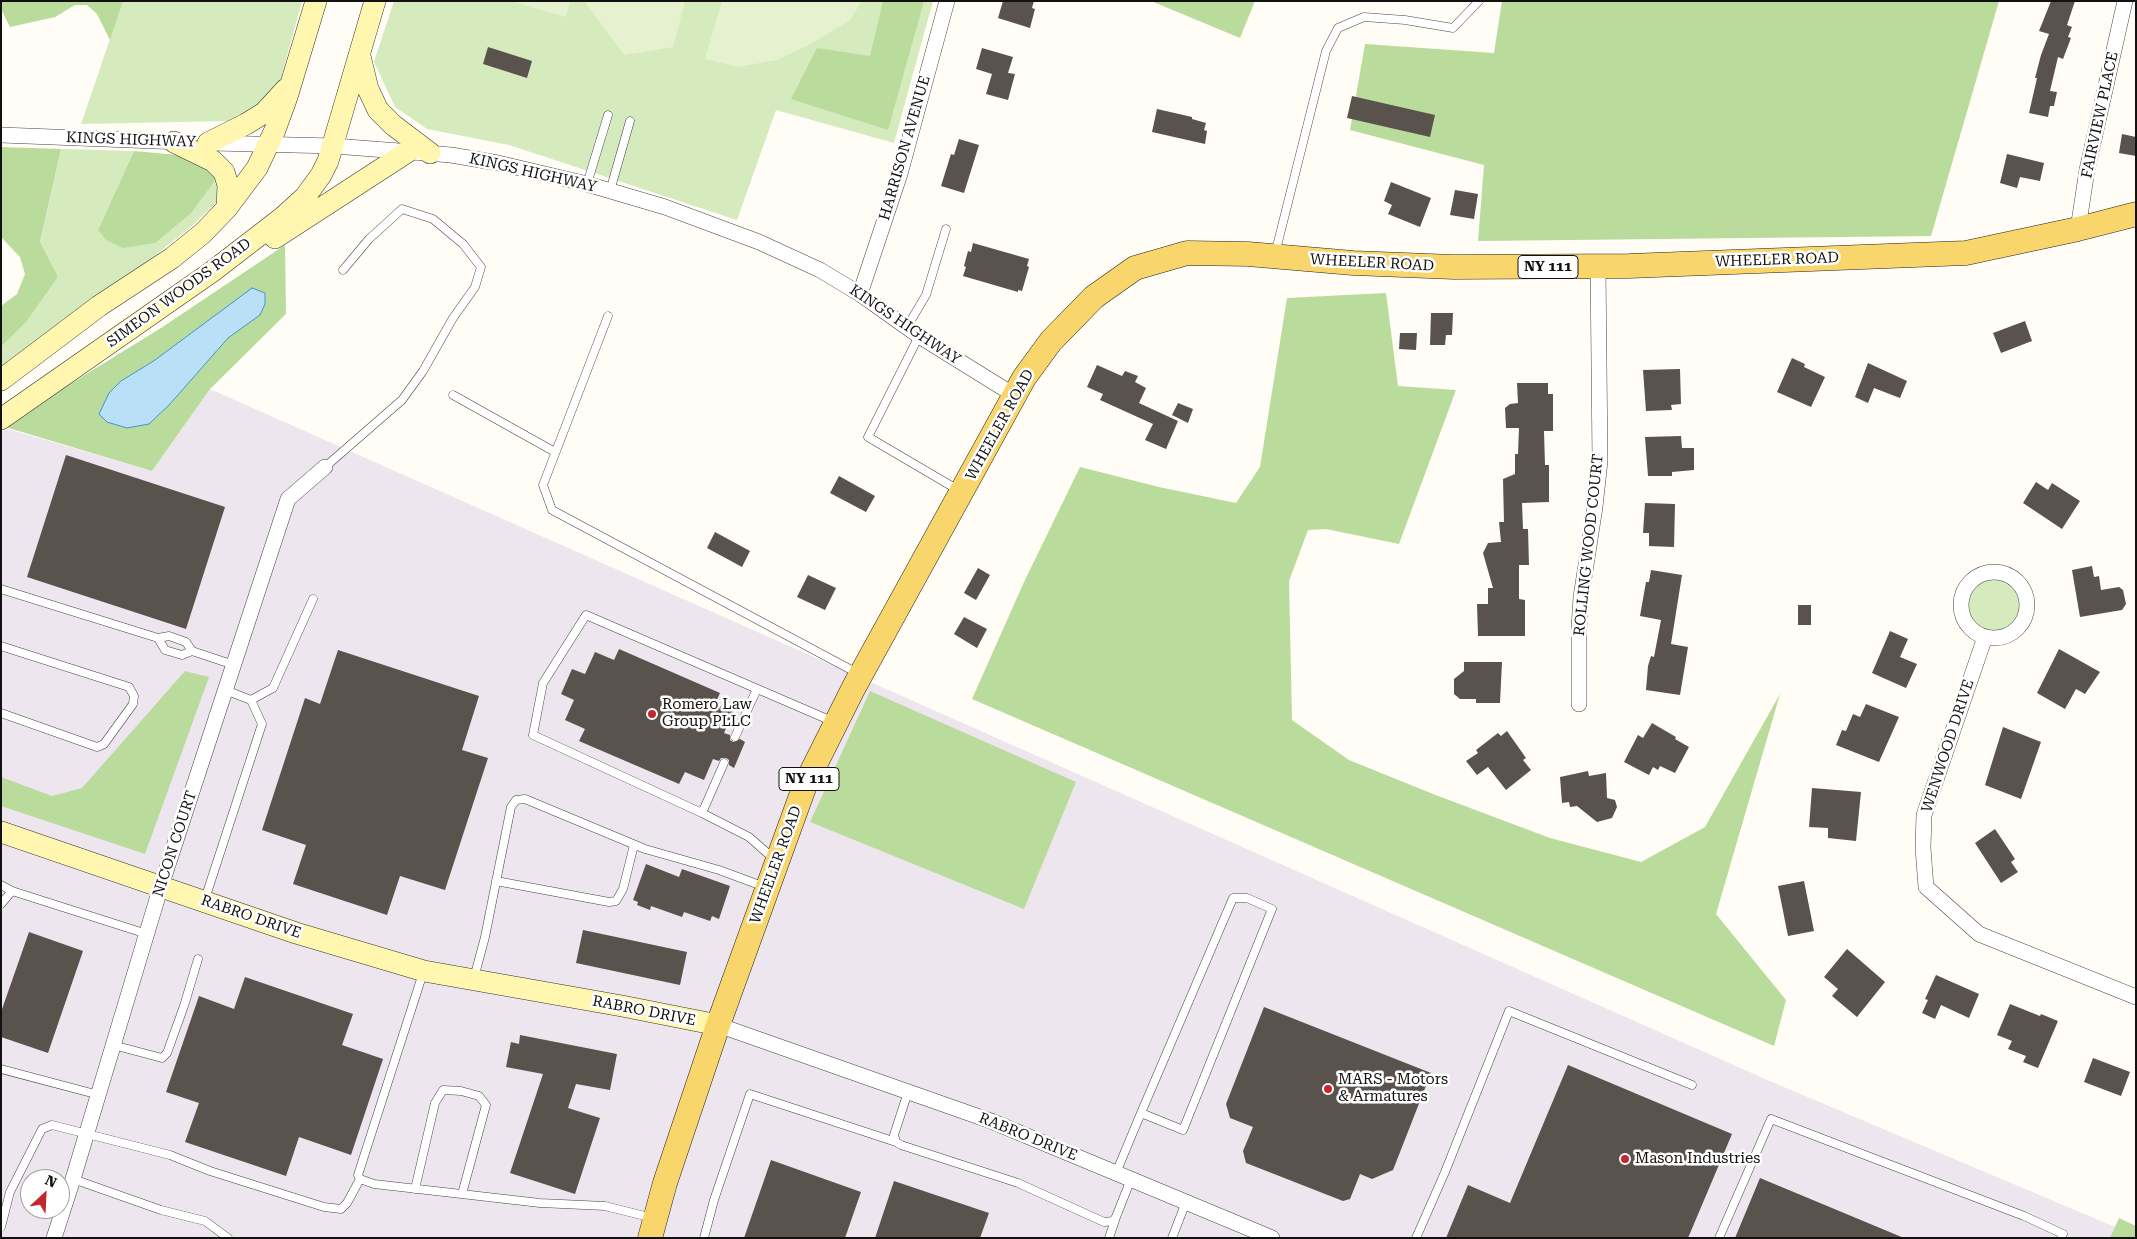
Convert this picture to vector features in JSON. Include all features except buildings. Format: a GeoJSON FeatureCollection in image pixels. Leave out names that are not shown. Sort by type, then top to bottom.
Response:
{"type":"FeatureCollection","features":[{"type":"Feature","properties":{"kind":"main road","name":"WHEELER ROAD"},"geometry":{"type":"LineString","coordinates":[[653,1228],[718,1025],[767,888],[806,785],[836,723],[1014,395],[1051,341],[1094,296],[1134,268],[1187,254],[1274,256],[1353,263],[1454,267],[1598,266],[1966,253],[2136,214]]}},
{"type":"Feature","properties":{"kind":"street"},"geometry":{"type":"LineString","coordinates":[[1,380],[100,306],[172,258],[202,233],[227,208],[257,168],[269,144],[292,81],[316,1]]}},
{"type":"Feature","properties":{"kind":"street","name":"SIMEON WOODS ROAD"},"geometry":{"type":"LineString","coordinates":[[1,419],[213,271],[283,217],[305,197],[321,175],[334,146],[375,1]]}},
{"type":"Feature","properties":{"kind":"street","name":"HARRISON AVENUE"},"geometry":{"type":"LineString","coordinates":[[860,294],[900,174],[947,1]]}},
{"type":"Feature","properties":{"kind":"street","name":"FAIRVIEW PLACE"},"geometry":{"type":"LineString","coordinates":[[2078,228],[2087,170],[2125,1]]}},
{"type":"Feature","properties":{"kind":"street"},"geometry":{"type":"LineString","coordinates":[[359,55],[368,89],[378,110],[394,125],[430,152]]}},
{"type":"Feature","properties":{"kind":"street"},"geometry":{"type":"LineString","coordinates":[[208,143],[264,113],[292,81]]}},
{"type":"Feature","properties":{"kind":"street","name":"KINGS HIGHWAY"},"geometry":{"type":"LineString","coordinates":[[1,136],[334,146],[430,152],[498,163],[587,184],[693,216],[759,242],[820,270],[860,294],[919,336],[1014,395]]}},
{"type":"Feature","properties":{"kind":"street"},"geometry":{"type":"LineString","coordinates":[[174,142],[213,161],[224,172],[228,185],[227,208]]}},
{"type":"Feature","properties":{"kind":"street"},"geometry":{"type":"LineString","coordinates":[[213,271],[264,246],[409,151]]}},
{"type":"Feature","properties":{"kind":"street","name":"ROLLING WOOD COURT"},"geometry":{"type":"LineString","coordinates":[[1579,704],[1578,628],[1600,461],[1598,266]]}},
{"type":"Feature","properties":{"kind":"street","name":"NICON COURT"},"geometry":{"type":"LineString","coordinates":[[54,1238],[161,886],[288,499],[325,467]]}},
{"type":"Feature","properties":{"kind":"street"},"geometry":{"type":"LineString","coordinates":[[1994,572],[2004,574],[2014,579],[2022,587],[2027,604],[2024,620],[2017,630],[2007,636],[1985,637],[1975,632],[1968,625],[1962,611],[1962,596],[1967,586],[1974,579],[1994,572]]}},
{"type":"Feature","properties":{"kind":"street","name":"WENWOOD DRIVE"},"geometry":{"type":"LineString","coordinates":[[1985,637],[1924,815],[1923,848],[1926,887],[1979,934],[2136,997]]}},
{"type":"Feature","properties":{"kind":"street","name":"RABRO DRIVE"},"geometry":{"type":"LineString","coordinates":[[1,832],[296,933],[424,971],[718,1025],[991,1121],[1272,1238]]}},
{"type":"Feature","properties":{"kind":"lane"},"geometry":{"type":"LineString","coordinates":[[1274,256],[1326,51],[1338,28],[1364,17],[1405,20],[1453,28],[1479,1]]}},
{"type":"Feature","properties":{"kind":"lane"},"geometry":{"type":"LineString","coordinates":[[587,184],[608,115]]}},
{"type":"Feature","properties":{"kind":"lane"},"geometry":{"type":"LineString","coordinates":[[610,191],[630,121]]}},
{"type":"Feature","properties":{"kind":"lane"},"geometry":{"type":"LineString","coordinates":[[325,467],[402,400],[423,371],[453,318],[475,286],[481,267],[463,244],[433,219],[402,209],[369,238],[343,270]]}},
{"type":"Feature","properties":{"kind":"lane"},"geometry":{"type":"LineString","coordinates":[[907,327],[926,295],[946,229]]}},
{"type":"Feature","properties":{"kind":"lane"},"geometry":{"type":"LineString","coordinates":[[608,316],[543,485],[552,510],[861,675]]}},
{"type":"Feature","properties":{"kind":"lane"},"geometry":{"type":"LineString","coordinates":[[919,336],[868,437],[962,492]]}},
{"type":"Feature","properties":{"kind":"lane"},"geometry":{"type":"LineString","coordinates":[[453,395],[555,452]]}},
{"type":"Feature","properties":{"kind":"lane"},"geometry":{"type":"LineString","coordinates":[[1,589],[158,638],[169,636],[186,642],[192,651]]}},
{"type":"Feature","properties":{"kind":"lane"},"geometry":{"type":"LineString","coordinates":[[250,700],[273,688],[313,599]]}},
{"type":"Feature","properties":{"kind":"lane"},"geometry":{"type":"LineString","coordinates":[[777,862],[750,837],[702,812],[533,735],[543,683],[586,615],[836,723]]}},
{"type":"Feature","properties":{"kind":"lane"},"geometry":{"type":"LineString","coordinates":[[158,638],[165,650],[182,655],[192,651],[234,664]]}},
{"type":"Feature","properties":{"kind":"lane"},"geometry":{"type":"LineString","coordinates":[[1,646],[129,687],[134,696],[133,704],[104,744],[97,747],[1,713]]}},
{"type":"Feature","properties":{"kind":"lane"},"geometry":{"type":"LineString","coordinates":[[735,737],[756,689]]}},
{"type":"Feature","properties":{"kind":"lane"},"geometry":{"type":"LineString","coordinates":[[204,901],[262,724],[250,700],[225,690]]}},
{"type":"Feature","properties":{"kind":"lane"},"geometry":{"type":"LineString","coordinates":[[702,812],[724,763]]}},
{"type":"Feature","properties":{"kind":"lane"},"geometry":{"type":"LineString","coordinates":[[473,980],[485,938],[511,807],[516,800],[525,799],[634,845],[719,870],[767,888]]}},
{"type":"Feature","properties":{"kind":"lane"},"geometry":{"type":"LineString","coordinates":[[496,881],[608,902],[616,900],[623,889],[634,845]]}},
{"type":"Feature","properties":{"kind":"lane"},"geometry":{"type":"LineString","coordinates":[[1,885],[12,891],[147,934]]}},
{"type":"Feature","properties":{"kind":"lane"},"geometry":{"type":"LineString","coordinates":[[1,904],[12,891]]}},
{"type":"Feature","properties":{"kind":"lane"},"geometry":{"type":"LineString","coordinates":[[1116,1173],[1233,898],[1247,898],[1272,909],[1183,1130],[1142,1112]]}},
{"type":"Feature","properties":{"kind":"lane"},"geometry":{"type":"LineString","coordinates":[[113,1045],[162,1058],[167,1053],[198,959]]}},
{"type":"Feature","properties":{"kind":"lane"},"geometry":{"type":"LineString","coordinates":[[1,1227],[10,1192],[42,1129],[52,1126],[170,1155],[210,1171],[324,1207],[341,1209],[347,1203],[360,1178],[358,1176],[424,971]]}},
{"type":"Feature","properties":{"kind":"lane"},"geometry":{"type":"LineString","coordinates":[[1416,1238],[1445,1172],[1509,1011],[1692,1085]]}},
{"type":"Feature","properties":{"kind":"lane"},"geometry":{"type":"LineString","coordinates":[[1,1069],[99,1095]]}},
{"type":"Feature","properties":{"kind":"lane"},"geometry":{"type":"LineString","coordinates":[[415,1188],[435,1103],[443,1090],[461,1091],[479,1096],[486,1105],[462,1194]]}},
{"type":"Feature","properties":{"kind":"lane"},"geometry":{"type":"LineString","coordinates":[[896,1142],[895,1131],[908,1092]]}},
{"type":"Feature","properties":{"kind":"lane"},"geometry":{"type":"LineString","coordinates":[[704,1238],[714,1200],[750,1094],[1018,1184],[1104,1222],[1113,1221],[1116,1217]]}},
{"type":"Feature","properties":{"kind":"lane"},"geometry":{"type":"LineString","coordinates":[[1719,1238],[1771,1119],[2024,1216],[2063,1234],[2061,1238]]}},
{"type":"Feature","properties":{"kind":"lane"},"geometry":{"type":"LineString","coordinates":[[360,1178],[374,1184],[540,1203],[605,1206],[653,1228]]}},
{"type":"Feature","properties":{"kind":"lane"},"geometry":{"type":"LineString","coordinates":[[73,1179],[161,1210],[204,1221],[228,1238]]}},
{"type":"Feature","properties":{"kind":"lane"},"geometry":{"type":"LineString","coordinates":[[1109,1238],[1131,1179]]}},
{"type":"Feature","properties":{"kind":"lane"},"geometry":{"type":"LineString","coordinates":[[1172,1238],[1186,1202]]}},
{"type":"Feature","properties":{"kind":"shaded area"},"geometry":{"type":"Polygon","coordinates":[[[210,389],[1772,1082],[2127,1232],[2124,1238],[1,1238],[1,427],[152,471],[210,389]]]}},
{"type":"Feature","properties":{"kind":"green space"},"geometry":{"type":"Polygon","coordinates":[[[1,1],[123,1],[110,40],[97,14],[87,5],[75,5],[55,17],[10,27],[1,9],[1,1]]]}},
{"type":"Feature","properties":{"kind":"green space"},"geometry":{"type":"Polygon","coordinates":[[[123,1],[302,1],[281,78],[252,111],[228,121],[81,124],[123,1]]]}},
{"type":"Feature","properties":{"kind":"green space"},"geometry":{"type":"Polygon","coordinates":[[[394,1],[933,1],[894,143],[776,110],[737,220],[509,145],[427,129],[395,107],[374,62],[394,1]]]}},
{"type":"Feature","properties":{"kind":"green space"},"geometry":{"type":"Polygon","coordinates":[[[511,1],[570,1],[566,17],[511,1]]]}},
{"type":"Feature","properties":{"kind":"green space"},"geometry":{"type":"Polygon","coordinates":[[[685,1],[673,47],[624,55],[585,2],[685,1]]]}},
{"type":"Feature","properties":{"kind":"green space"},"geometry":{"type":"Polygon","coordinates":[[[722,1],[862,1],[850,20],[811,44],[777,60],[738,67],[705,59],[722,1]]]}},
{"type":"Feature","properties":{"kind":"green space"},"geometry":{"type":"Polygon","coordinates":[[[883,1],[924,1],[888,130],[791,99],[817,48],[870,56],[883,1]]]}},
{"type":"Feature","properties":{"kind":"green space"},"geometry":{"type":"Polygon","coordinates":[[[1151,1],[1255,1],[1240,38],[1151,1]]]}},
{"type":"Feature","properties":{"kind":"green space"},"geometry":{"type":"Polygon","coordinates":[[[1502,1],[1999,1],[1931,236],[1478,241],[1484,165],[1350,130],[1365,44],[1494,53],[1502,1]]]}},
{"type":"Feature","properties":{"kind":"green space"},"geometry":{"type":"Polygon","coordinates":[[[1,147],[61,149],[40,242],[58,277],[27,321],[1,347],[1,306],[17,294],[25,274],[20,257],[1,237],[1,147]]]}},
{"type":"Feature","properties":{"kind":"green space"},"geometry":{"type":"Polygon","coordinates":[[[61,149],[134,151],[98,230],[216,169],[221,198],[192,226],[1,378],[1,347],[27,321],[58,277],[40,243],[61,149]]]}},
{"type":"Feature","properties":{"kind":"green space"},"geometry":{"type":"Polygon","coordinates":[[[134,151],[200,157],[216,169],[214,182],[191,213],[155,243],[123,248],[106,240],[98,230],[134,151]]]}},
{"type":"Feature","properties":{"kind":"green space"},"geometry":{"type":"Polygon","coordinates":[[[285,245],[286,314],[210,389],[152,471],[2,426],[161,328],[285,245]]]}},
{"type":"Feature","properties":{"kind":"green space"},"geometry":{"type":"Polygon","coordinates":[[[1386,293],[1398,386],[1456,390],[1399,544],[1326,529],[1308,530],[1289,581],[1292,720],[1349,760],[1550,838],[1641,862],[1705,827],[1780,694],[1716,914],[1786,1000],[1774,1046],[972,699],[1024,582],[1080,467],[1159,487],[1236,503],[1260,467],[1287,298],[1386,293]]]}},
{"type":"Feature","properties":{"kind":"green space"},"geometry":{"type":"Polygon","coordinates":[[[1994,577],[2009,582],[2017,590],[2022,605],[2017,620],[2009,628],[1994,633],[1979,628],[1971,620],[1966,605],[1971,590],[1979,582],[1994,577]]]}},
{"type":"Feature","properties":{"kind":"green space"},"geometry":{"type":"Polygon","coordinates":[[[185,671],[209,677],[145,854],[1,806],[1,777],[52,796],[82,788],[185,671]]]}},
{"type":"Feature","properties":{"kind":"green space"},"geometry":{"type":"Polygon","coordinates":[[[870,691],[1076,782],[1024,909],[810,822],[870,691]]]}},
{"type":"Feature","properties":{"kind":"green space"},"geometry":{"type":"Polygon","coordinates":[[[2119,1218],[2136,1226],[2136,1238],[2110,1238],[2119,1218]]]}},
{"type":"Feature","properties":{"kind":"water"},"geometry":{"type":"Polygon","coordinates":[[[252,288],[265,293],[265,304],[260,315],[228,338],[170,404],[149,424],[127,428],[107,422],[99,414],[109,393],[121,381],[155,360],[252,288]]]}},
{"type":"Feature","properties":{"kind":"place","name":"Romero Law Group PLLC"},"geometry":{"type":"Point","coordinates":[652,714]}},
{"type":"Feature","properties":{"kind":"place","name":"MARS - Motors & Armatures"},"geometry":{"type":"Point","coordinates":[1328,1089]}},
{"type":"Feature","properties":{"kind":"place","name":"Mason Industries"},"geometry":{"type":"Point","coordinates":[1625,1159]}}]}
